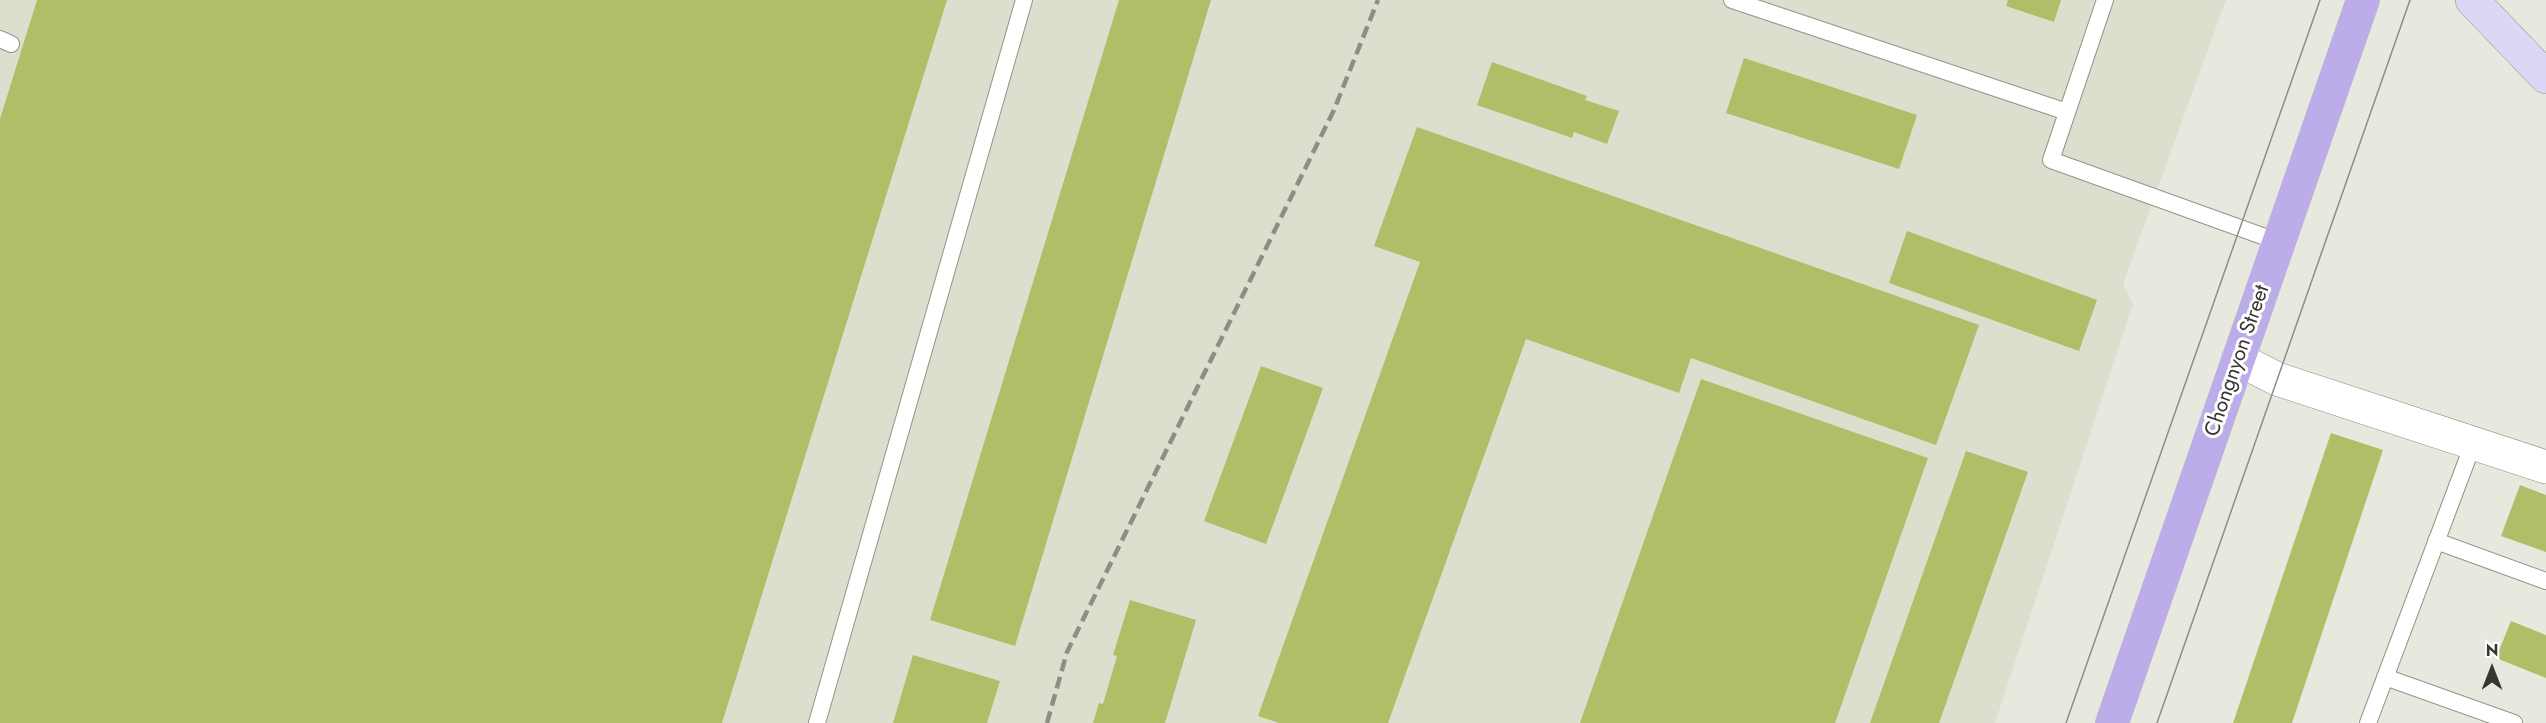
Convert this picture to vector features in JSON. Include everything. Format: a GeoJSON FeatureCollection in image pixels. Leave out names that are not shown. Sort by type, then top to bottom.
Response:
{"type":"FeatureCollection","features":[{"type":"Feature","properties":{"kind":"main road","name":"Chongnyon Street"},"geometry":{"type":"LineString","coordinates":[[2112,723],[2363,0]]}},
{"type":"Feature","properties":{"kind":"main road"},"geometry":{"type":"LineString","coordinates":[[2472,0],[2546,77]]}},
{"type":"Feature","properties":{"kind":"street"},"geometry":{"type":"LineString","coordinates":[[2238,359],[2277,379],[2546,467]]}},
{"type":"Feature","properties":{"kind":"lane"},"geometry":{"type":"LineString","coordinates":[[817,723],[1024,0]]}},
{"type":"Feature","properties":{"kind":"lane"},"geometry":{"type":"LineString","coordinates":[[1732,0],[2067,112]]}},
{"type":"Feature","properties":{"kind":"lane"},"geometry":{"type":"LineString","coordinates":[[2105,0],[2051,160],[2279,242]]}},
{"type":"Feature","properties":{"kind":"lane"},"geometry":{"type":"LineString","coordinates":[[2368,723],[2473,444]]}},
{"type":"Feature","properties":{"kind":"lane"},"geometry":{"type":"LineString","coordinates":[[2436,541],[2546,581]]}},
{"type":"Feature","properties":{"kind":"lane"},"geometry":{"type":"LineString","coordinates":[[2385,677],[2514,723]]}},
{"type":"Feature","properties":{"kind":"shaded area"},"geometry":{"type":"Polygon","coordinates":[[[0,0],[2226,0],[2123,284],[2133,304],[1995,723],[0,723],[0,0]]]}},
{"type":"Feature","properties":{"kind":"building"},"geometry":{"type":"Polygon","coordinates":[[[37,0],[947,0],[722,723],[0,723],[0,119],[37,0]]]}},
{"type":"Feature","properties":{"kind":"building"},"geometry":{"type":"Polygon","coordinates":[[[1119,0],[1211,0],[1015,646],[930,620],[1119,0]]]}},
{"type":"Feature","properties":{"kind":"building"},"geometry":{"type":"Polygon","coordinates":[[[2008,0],[2061,0],[2054,22],[2006,6],[2008,0]]]}},
{"type":"Feature","properties":{"kind":"building"},"geometry":{"type":"Polygon","coordinates":[[[1744,58],[1917,115],[1899,169],[1726,113],[1744,58]]]}},
{"type":"Feature","properties":{"kind":"building"},"geometry":{"type":"Polygon","coordinates":[[[1492,62],[1587,96],[1585,100],[1619,111],[1607,144],[1574,132],[1572,138],[1477,105],[1492,62]]]}},
{"type":"Feature","properties":{"kind":"building"},"geometry":{"type":"Polygon","coordinates":[[[1417,127],[1979,325],[1936,445],[1691,358],[1679,393],[1526,339],[1388,723],[1279,723],[1258,716],[1420,262],[1374,246],[1417,127]]]}},
{"type":"Feature","properties":{"kind":"building"},"geometry":{"type":"Polygon","coordinates":[[[1907,231],[2097,300],[2079,351],[1889,283],[1907,231]]]}},
{"type":"Feature","properties":{"kind":"building"},"geometry":{"type":"Polygon","coordinates":[[[1261,366],[1323,388],[1266,544],[1204,521],[1261,366]]]}},
{"type":"Feature","properties":{"kind":"building"},"geometry":{"type":"Polygon","coordinates":[[[1701,379],[1928,458],[1835,723],[1580,723],[1701,379]]]}},
{"type":"Feature","properties":{"kind":"building"},"geometry":{"type":"Polygon","coordinates":[[[2331,433],[2383,450],[2292,723],[2233,723],[2331,433]]]}},
{"type":"Feature","properties":{"kind":"building"},"geometry":{"type":"Polygon","coordinates":[[[1966,451],[2028,472],[1939,723],[1870,723],[1966,451]]]}},
{"type":"Feature","properties":{"kind":"building"},"geometry":{"type":"Polygon","coordinates":[[[2520,485],[2546,495],[2546,552],[2501,536],[2520,485]]]}},
{"type":"Feature","properties":{"kind":"building"},"geometry":{"type":"Polygon","coordinates":[[[1130,600],[1196,620],[1165,723],[1093,723],[1099,703],[1103,704],[1117,656],[1113,655],[1130,600]]]}},
{"type":"Feature","properties":{"kind":"building"},"geometry":{"type":"Polygon","coordinates":[[[2511,621],[2546,635],[2546,678],[2496,658],[2511,621]]]}},
{"type":"Feature","properties":{"kind":"building"},"geometry":{"type":"Polygon","coordinates":[[[913,655],[1000,681],[987,723],[893,723],[913,655]]]}},
{"type":"Feature","properties":{"kind":"tram line"},"geometry":{"type":"LineString","coordinates":[[2066,723],[2320,0]]}},
{"type":"Feature","properties":{"kind":"tram line"},"geometry":{"type":"LineString","coordinates":[[2157,723],[2410,0]]}},
{"type":"Feature","properties":{"kind":"railway"},"geometry":{"type":"LineString","coordinates":[[1047,723],[1067,652],[1334,110],[1378,0]]}}]}
